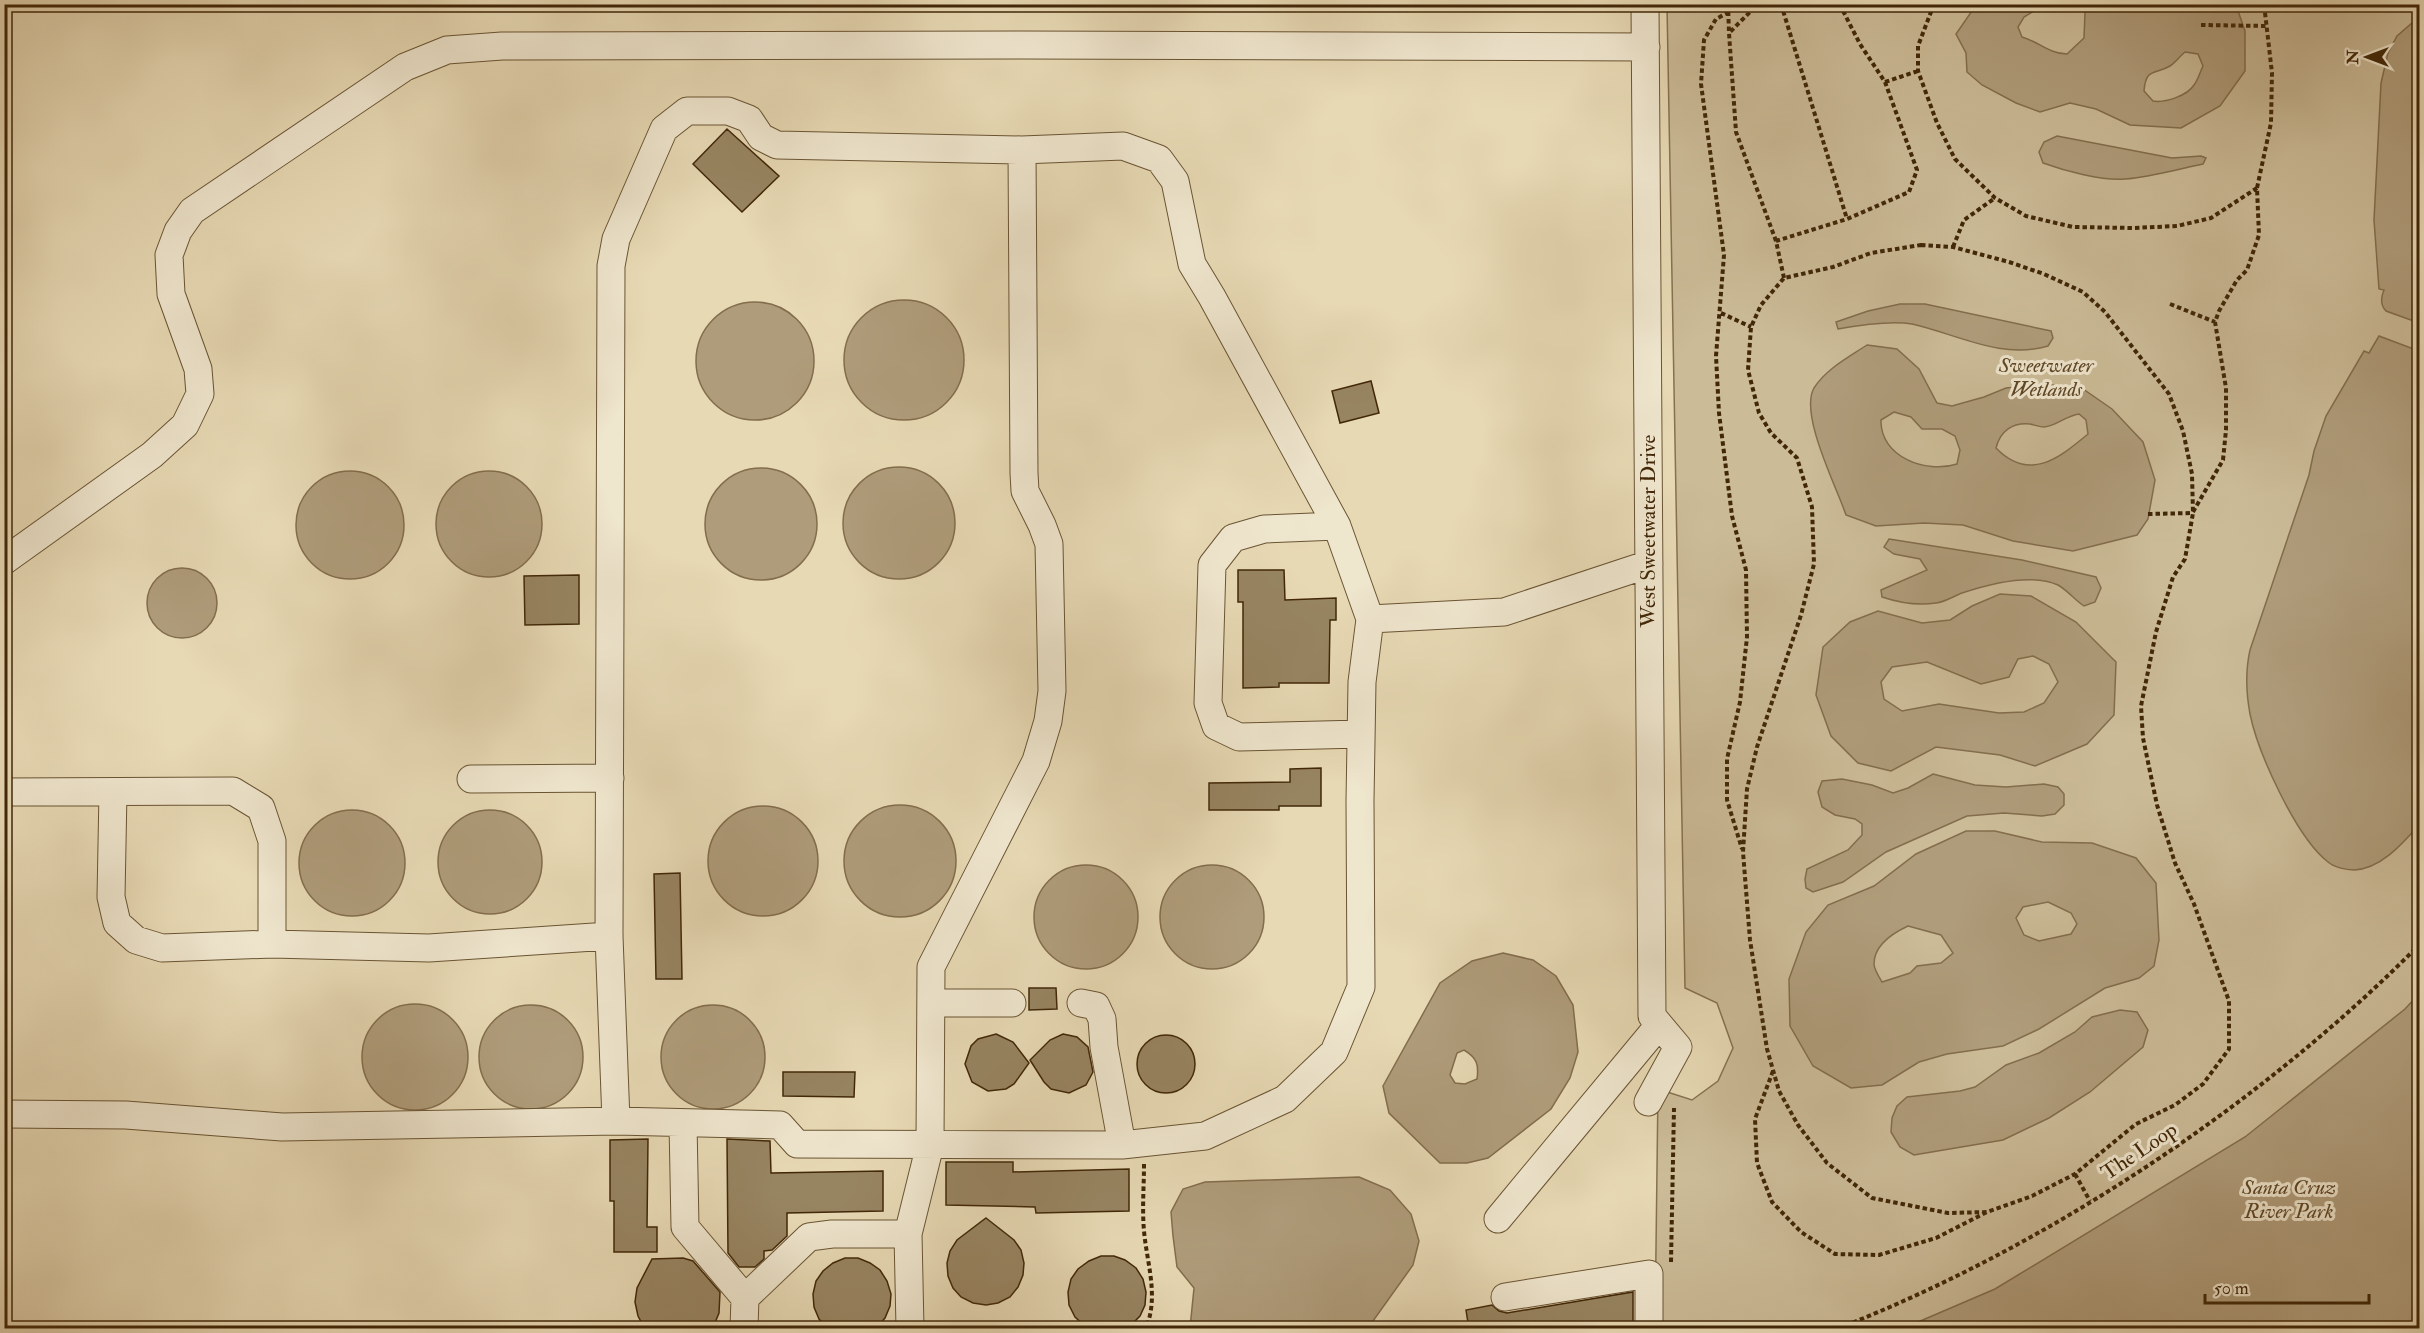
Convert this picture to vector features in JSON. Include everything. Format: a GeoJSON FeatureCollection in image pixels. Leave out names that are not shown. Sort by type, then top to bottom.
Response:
{"type":"FeatureCollection","features":[{"type":"Feature","properties":{"kind":"street","name":"West Sweetwater Drive"},"geometry":{"type":"LineString","coordinates":[[1645,4],[1652,1016],[1678,1047],[1661,1103]]}},
{"type":"Feature","properties":{"kind":"street"},"geometry":{"type":"LineString","coordinates":[[4,561],[152,455],[185,425],[200,394],[198,369],[171,294],[169,255],[178,231],[192,211],[405,67],[447,50],[502,46],[1646,47]]}},
{"type":"Feature","properties":{"kind":"street"},"geometry":{"type":"LineString","coordinates":[[4,1113],[126,1115],[282,1127],[616,1121],[780,1125],[797,1144],[1133,1144],[1205,1136],[1285,1099],[1334,1052],[1361,987],[1362,682],[1370,619],[1337,526],[1192,264],[1175,181],[1159,159],[1123,146],[1022,150],[777,145],[761,137],[749,119],[728,111],[687,111],[664,129],[616,238],[611,266],[609,936],[616,1121]]}},
{"type":"Feature","properties":{"kind":"street"},"geometry":{"type":"LineString","coordinates":[[910,1329],[908,1234],[930,1145],[931,967],[1036,761],[1048,721],[1052,692],[1049,544],[1025,491],[1024,473],[1022,150]]}},
{"type":"Feature","properties":{"kind":"street"},"geometry":{"type":"LineString","coordinates":[[1337,526],[1264,529],[1233,538],[1212,565],[1208,703],[1216,726],[1239,737],[1361,734]]}},
{"type":"Feature","properties":{"kind":"street"},"geometry":{"type":"LineString","coordinates":[[1370,619],[1504,612],[1648,564]]}},
{"type":"Feature","properties":{"kind":"street"},"geometry":{"type":"LineString","coordinates":[[471,779],[610,778]]}},
{"type":"Feature","properties":{"kind":"street"},"geometry":{"type":"LineString","coordinates":[[4,792],[233,791],[261,808],[272,841],[272,944]]}},
{"type":"Feature","properties":{"kind":"street"},"geometry":{"type":"LineString","coordinates":[[113,792],[111,897],[117,923],[136,940],[162,948],[272,944],[429,948],[609,936]]}},
{"type":"Feature","properties":{"kind":"street"},"geometry":{"type":"LineString","coordinates":[[931,1003],[1012,1003]]}},
{"type":"Feature","properties":{"kind":"street"},"geometry":{"type":"LineString","coordinates":[[1081,1003],[1096,1006],[1102,1019],[1104,1047],[1133,1144]]}},
{"type":"Feature","properties":{"kind":"street"},"geometry":{"type":"LineString","coordinates":[[1498,1219],[1659,1025]]}},
{"type":"Feature","properties":{"kind":"street"},"geometry":{"type":"LineString","coordinates":[[683,1123],[685,1227],[746,1298]]}},
{"type":"Feature","properties":{"kind":"street"},"geometry":{"type":"LineString","coordinates":[[744,1329],[746,1298],[809,1237],[832,1234],[908,1234]]}},
{"type":"Feature","properties":{"kind":"street"},"geometry":{"type":"LineString","coordinates":[[1505,1297],[1660,1272],[1648,1329]]}},
{"type":"Feature","properties":{"kind":"path"},"geometry":{"type":"LineString","coordinates":[[1728,4],[1736,132],[1776,241],[1784,278]]}},
{"type":"Feature","properties":{"kind":"path"},"geometry":{"type":"LineString","coordinates":[[1730,33],[1756,6],[1780,4],[1847,219]]}},
{"type":"Feature","properties":{"kind":"path"},"geometry":{"type":"LineString","coordinates":[[1776,241],[1847,219],[1909,192],[1917,170],[1885,82],[1860,44],[1842,6],[1833,4]]}},
{"type":"Feature","properties":{"kind":"path"},"geometry":{"type":"LineString","coordinates":[[1934,4],[1918,46],[1918,71],[1938,123],[1955,159],[1995,198],[2026,216],[2073,227],[2177,226],[2211,218],[2257,188]]}},
{"type":"Feature","properties":{"kind":"path"},"geometry":{"type":"LineString","coordinates":[[2193,513],[2223,460],[2226,388],[2215,322],[2218,311],[2237,280],[2247,270],[2259,236],[2257,188],[2271,123],[2272,73],[2264,4]]}},
{"type":"Feature","properties":{"kind":"path"},"geometry":{"type":"LineString","coordinates":[[1729,12],[1716,20],[1704,40],[1701,84],[1724,255],[1716,356],[1719,413],[1732,516],[1746,570],[1748,637],[1740,702],[1727,759],[1727,800],[1743,852]]}},
{"type":"Feature","properties":{"kind":"path"},"geometry":{"type":"LineString","coordinates":[[2201,25],[2267,26]]}},
{"type":"Feature","properties":{"kind":"path"},"geometry":{"type":"LineString","coordinates":[[1885,82],[1918,71]]}},
{"type":"Feature","properties":{"kind":"path"},"geometry":{"type":"LineString","coordinates":[[1953,247],[1964,219],[1995,198]]}},
{"type":"Feature","properties":{"kind":"path"},"geometry":{"type":"LineString","coordinates":[[1773,1070],[1755,1119],[1757,1163],[1772,1202],[1801,1233],[1835,1254],[1879,1255],[1936,1238],[1987,1212],[2032,1196],[2075,1174],[2136,1124],[2175,1104],[2203,1084],[2229,1049],[2229,1001],[2194,903],[2175,863],[2157,805],[2143,738],[2141,706],[2156,632],[2173,577],[2185,559],[2193,513],[2192,474],[2183,431],[2169,394],[2105,312],[2083,292],[2044,274],[1953,247],[1920,245],[1871,253],[1833,267],[1784,278],[1761,304],[1751,327],[1748,370],[1759,413],[1771,433],[1797,458],[1812,507],[1814,564],[1801,615],[1756,747],[1747,789],[1743,852],[1758,997],[1779,1091],[1798,1125],[1827,1163],[1872,1198],[1948,1213],[1987,1212]]}},
{"type":"Feature","properties":{"kind":"path"},"geometry":{"type":"LineString","coordinates":[[2170,304],[2215,322]]}},
{"type":"Feature","properties":{"kind":"path"},"geometry":{"type":"LineString","coordinates":[[1721,313],[1751,327]]}},
{"type":"Feature","properties":{"kind":"path"},"geometry":{"type":"LineString","coordinates":[[2148,514],[2193,513]]}},
{"type":"Feature","properties":{"kind":"path","name":"The Loop"},"geometry":{"type":"LineString","coordinates":[[1839,1329],[1962,1273],[2090,1202],[2234,1105],[2352,1008],[2420,944]]}},
{"type":"Feature","properties":{"kind":"path"},"geometry":{"type":"LineString","coordinates":[[1660,1272],[1661,1103]]}},
{"type":"Feature","properties":{"kind":"path"},"geometry":{"type":"LineString","coordinates":[[1133,1144],[1153,1300],[1151,1316],[1146,1329]]}},
{"type":"Feature","properties":{"kind":"path"},"geometry":{"type":"LineString","coordinates":[[2075,1174],[2090,1202]]}},
{"type":"Feature","properties":{"kind":"green space","name":"Sweetwater Wetlands"},"geometry":{"type":"Polygon","coordinates":[[[1667,5],[2419,5],[2419,1328],[1655,1328],[1658,1089],[1692,1100],[1718,1081],[1733,1048],[1717,1003],[1685,988],[1667,5]]]}},
{"type":"Feature","properties":{"kind":"shaded area"},"geometry":{"type":"Polygon","coordinates":[[[1976,5],[2044,5],[2024,17],[2018,27],[2022,37],[2054,52],[2067,54],[2084,38],[2085,12],[2079,5],[2236,5],[2245,31],[2245,71],[2220,106],[2181,128],[2130,125],[2096,109],[2070,103],[2040,112],[2016,103],[1982,85],[1967,72],[1966,53],[1956,34],[1976,5]],[[2185,52],[2170,66],[2149,75],[2144,91],[2153,101],[2163,101],[2175,98],[2191,89],[2203,66],[2198,54],[2185,52]]]}},
{"type":"Feature","properties":{"kind":"shaded area"},"geometry":{"type":"Polygon","coordinates":[[[2420,22],[2419,323],[2386,311],[2382,304],[2384,290],[2379,289],[2374,220],[2381,83],[2388,53],[2397,36],[2412,23],[2420,22]]]}},
{"type":"Feature","properties":{"kind":"shaded area"},"geometry":{"type":"Polygon","coordinates":[[[2057,136],[2172,158],[2201,156],[2206,158],[2203,164],[2145,177],[2116,179],[2095,177],[2043,163],[2039,152],[2044,142],[2057,136]]]}},
{"type":"Feature","properties":{"kind":"shaded area"},"geometry":{"type":"Polygon","coordinates":[[[904,300],[927,304],[947,317],[960,337],[964,360],[960,383],[947,403],[927,416],[904,420],[881,416],[861,403],[848,383],[844,360],[848,337],[861,317],[881,304],[904,300]]]}},
{"type":"Feature","properties":{"kind":"shaded area"},"geometry":{"type":"Polygon","coordinates":[[[755,302],[778,306],[797,319],[810,338],[814,361],[810,384],[797,403],[778,416],[755,420],[732,416],[713,403],[700,384],[696,361],[700,338],[713,319],[732,306],[755,302]]]}},
{"type":"Feature","properties":{"kind":"shaded area"},"geometry":{"type":"Polygon","coordinates":[[[1900,304],[1925,304],[2051,331],[2053,338],[2048,346],[2013,350],[1979,344],[1912,324],[1875,324],[1838,329],[1836,322],[1868,311],[1900,304]]]}},
{"type":"Feature","properties":{"kind":"shaded area"},"geometry":{"type":"Polygon","coordinates":[[[2379,336],[2419,351],[2420,824],[2399,847],[2382,860],[2364,869],[2351,870],[2330,864],[2303,834],[2291,814],[2254,731],[2247,690],[2247,674],[2250,650],[2309,475],[2314,451],[2326,416],[2364,351],[2369,353],[2379,336]]]}},
{"type":"Feature","properties":{"kind":"shaded area"},"geometry":{"type":"Polygon","coordinates":[[[1867,345],[1897,349],[1919,369],[1937,403],[1952,406],[2006,388],[2044,384],[2083,389],[2112,409],[2143,442],[2155,480],[2148,519],[2137,535],[2073,551],[2013,541],[1963,525],[1924,523],[1876,526],[1846,515],[1815,432],[1811,415],[1811,400],[1814,388],[1825,375],[1867,345]],[[1894,412],[1881,420],[1888,444],[1896,453],[1907,460],[1932,467],[1957,464],[1960,450],[1955,436],[1942,429],[1922,429],[1911,417],[1894,412]],[[2079,414],[2049,426],[2024,424],[2013,426],[2004,432],[1996,448],[2020,464],[2043,463],[2066,452],[2088,434],[2086,420],[2079,414]]]}},
{"type":"Feature","properties":{"kind":"shaded area"},"geometry":{"type":"Polygon","coordinates":[[[899,467],[921,471],[939,483],[951,501],[955,523],[951,545],[939,563],[921,575],[899,579],[877,575],[859,563],[847,545],[843,523],[847,501],[859,483],[877,471],[899,467]]]}},
{"type":"Feature","properties":{"kind":"shaded area"},"geometry":{"type":"Polygon","coordinates":[[[761,468],[783,472],[801,484],[813,502],[817,524],[813,546],[801,564],[783,576],[761,580],[739,576],[721,564],[709,546],[705,524],[709,502],[721,484],[739,472],[761,468]]]}},
{"type":"Feature","properties":{"kind":"shaded area"},"geometry":{"type":"Polygon","coordinates":[[[350,471],[371,475],[388,487],[400,504],[404,525],[400,546],[388,563],[371,575],[350,579],[329,575],[312,563],[300,546],[296,525],[300,504],[312,487],[329,475],[350,471]]]}},
{"type":"Feature","properties":{"kind":"shaded area"},"geometry":{"type":"Polygon","coordinates":[[[489,471],[509,475],[526,487],[538,504],[542,524],[538,544],[526,561],[509,573],[489,577],[469,573],[452,561],[440,544],[436,524],[440,504],[452,487],[469,475],[489,471]]]}},
{"type":"Feature","properties":{"kind":"shaded area"},"geometry":{"type":"Polygon","coordinates":[[[1889,539],[2022,560],[2096,577],[2101,588],[2095,602],[2084,606],[2058,585],[2035,580],[1997,583],[1936,603],[1915,604],[1895,601],[1882,597],[1881,590],[1927,570],[1920,559],[1894,554],[1884,547],[1889,539]]]}},
{"type":"Feature","properties":{"kind":"shaded area"},"geometry":{"type":"Polygon","coordinates":[[[182,568],[201,574],[211,584],[217,603],[211,622],[201,632],[182,638],[163,632],[153,622],[147,603],[153,584],[163,574],[182,568]]]}},
{"type":"Feature","properties":{"kind":"shaded area"},"geometry":{"type":"Polygon","coordinates":[[[2000,594],[2031,596],[2076,622],[2116,662],[2114,715],[2087,744],[2035,766],[2000,755],[1936,747],[1891,771],[1858,763],[1831,736],[1816,695],[1823,647],[1850,622],[1878,611],[1922,623],[1950,620],[1972,606],[2000,594]],[[2033,656],[2018,659],[2009,677],[1981,684],[1927,662],[1892,667],[1881,682],[1884,699],[1902,711],[1939,704],[1999,713],[2024,712],[2044,703],[2058,682],[2049,664],[2033,656]]]}},
{"type":"Feature","properties":{"kind":"shaded area"},"geometry":{"type":"Polygon","coordinates":[[[1933,774],[1975,785],[2006,787],[2044,784],[2058,787],[2064,794],[2064,805],[2055,814],[2042,816],[2004,813],[1967,816],[1886,852],[1843,882],[1813,892],[1806,888],[1807,869],[1848,850],[1862,835],[1862,824],[1855,819],[1835,815],[1822,807],[1818,792],[1822,781],[1842,779],[1872,785],[1893,793],[1908,788],[1933,774]]]}},
{"type":"Feature","properties":{"kind":"shaded area"},"geometry":{"type":"Polygon","coordinates":[[[900,805],[922,809],[940,821],[952,839],[956,861],[952,883],[940,901],[922,913],[900,917],[878,913],[860,901],[848,883],[844,861],[848,839],[860,821],[878,809],[900,805]]]}},
{"type":"Feature","properties":{"kind":"shaded area"},"geometry":{"type":"Polygon","coordinates":[[[763,806],[784,810],[802,822],[814,840],[818,861],[814,882],[802,900],[784,912],[763,916],[742,912],[724,900],[712,882],[708,861],[712,840],[724,822],[742,810],[763,806]]]}},
{"type":"Feature","properties":{"kind":"shaded area"},"geometry":{"type":"Polygon","coordinates":[[[352,810],[372,814],[389,826],[401,843],[405,863],[401,883],[389,900],[372,912],[352,916],[332,912],[315,900],[303,883],[299,863],[303,843],[315,826],[332,814],[352,810]]]}},
{"type":"Feature","properties":{"kind":"shaded area"},"geometry":{"type":"Polygon","coordinates":[[[490,810],[510,814],[527,825],[538,842],[542,862],[538,882],[527,899],[510,910],[490,914],[470,910],[453,899],[442,882],[438,862],[442,842],[453,825],[470,814],[490,810]]]}},
{"type":"Feature","properties":{"kind":"shaded area"},"geometry":{"type":"Polygon","coordinates":[[[1966,831],[1995,831],[2042,842],[2092,843],[2136,858],[2156,883],[2159,940],[2154,966],[2139,978],[2105,988],[2039,1029],[2003,1046],[1947,1054],[1919,1062],[1882,1085],[1851,1088],[1813,1066],[1790,1026],[1789,979],[1806,932],[1828,905],[1874,886],[1916,854],[1966,831]],[[2048,902],[2023,907],[2016,918],[2024,935],[2039,941],[2071,934],[2077,924],[2071,913],[2048,902]],[[1908,926],[1891,936],[1877,951],[1874,966],[1882,982],[1910,973],[1917,966],[1941,963],[1953,953],[1941,935],[1908,926]]]}},
{"type":"Feature","properties":{"kind":"shaded area"},"geometry":{"type":"Polygon","coordinates":[[[1086,865],[1106,869],[1123,880],[1134,897],[1138,917],[1134,937],[1123,954],[1106,965],[1086,969],[1066,965],[1049,954],[1038,937],[1034,917],[1038,897],[1049,880],[1066,869],[1086,865]]]}},
{"type":"Feature","properties":{"kind":"shaded area"},"geometry":{"type":"Polygon","coordinates":[[[1212,865],[1232,869],[1249,880],[1260,897],[1264,917],[1260,937],[1249,954],[1232,965],[1212,969],[1192,965],[1175,954],[1164,937],[1160,917],[1164,897],[1175,880],[1192,869],[1212,865]]]}},
{"type":"Feature","properties":{"kind":"shaded area"},"geometry":{"type":"Polygon","coordinates":[[[1503,953],[1533,960],[1556,976],[1573,1005],[1578,1052],[1570,1078],[1551,1109],[1488,1158],[1467,1163],[1440,1163],[1389,1113],[1383,1086],[1440,983],[1472,961],[1503,953]],[[1464,1050],[1457,1053],[1450,1075],[1455,1083],[1465,1084],[1477,1079],[1476,1062],[1464,1050]]]}},
{"type":"Feature","properties":{"kind":"shaded area","name":"Santa Cruz River Park"},"geometry":{"type":"Polygon","coordinates":[[[2419,994],[2419,1328],[1904,1328],[1995,1289],[2245,1137],[2405,1009],[2419,994]]]}},
{"type":"Feature","properties":{"kind":"shaded area"},"geometry":{"type":"Polygon","coordinates":[[[415,1004],[435,1008],[452,1020],[464,1037],[468,1057],[464,1077],[452,1094],[435,1106],[415,1110],[395,1106],[378,1094],[366,1077],[362,1057],[366,1037],[378,1020],[395,1008],[415,1004]]]}},
{"type":"Feature","properties":{"kind":"shaded area"},"geometry":{"type":"Polygon","coordinates":[[[531,1005],[551,1009],[568,1020],[579,1037],[583,1057],[579,1077],[568,1094],[551,1105],[531,1109],[511,1105],[494,1094],[483,1077],[479,1057],[483,1037],[494,1020],[511,1009],[531,1005]]]}},
{"type":"Feature","properties":{"kind":"shaded area"},"geometry":{"type":"Polygon","coordinates":[[[713,1005],[733,1009],[750,1020],[761,1037],[765,1057],[761,1077],[750,1094],[733,1105],[713,1109],[693,1105],[676,1094],[665,1077],[661,1057],[665,1037],[676,1020],[693,1009],[713,1005]]]}},
{"type":"Feature","properties":{"kind":"shaded area"},"geometry":{"type":"Polygon","coordinates":[[[2120,1010],[2137,1012],[2148,1030],[2143,1047],[2090,1092],[2049,1118],[2003,1140],[1914,1155],[1900,1147],[1891,1132],[1892,1118],[1897,1106],[1907,1097],[1975,1087],[2006,1065],[2039,1053],[2075,1032],[2092,1017],[2120,1010]]]}},
{"type":"Feature","properties":{"kind":"shaded area"},"geometry":{"type":"Polygon","coordinates":[[[1359,1177],[1390,1190],[1411,1214],[1419,1241],[1413,1265],[1368,1328],[1190,1328],[1194,1288],[1177,1267],[1171,1212],[1183,1189],[1205,1182],[1359,1177]]]}},
{"type":"Feature","properties":{"kind":"building"},"geometry":{"type":"Polygon","coordinates":[[[727,129],[779,176],[742,212],[693,164],[727,129]]]}},
{"type":"Feature","properties":{"kind":"building"},"geometry":{"type":"Polygon","coordinates":[[[1371,381],[1379,413],[1340,423],[1332,391],[1371,381]]]}},
{"type":"Feature","properties":{"kind":"building"},"geometry":{"type":"Polygon","coordinates":[[[1238,570],[1284,570],[1285,600],[1336,598],[1336,620],[1330,620],[1329,683],[1279,683],[1279,687],[1243,688],[1243,602],[1238,602],[1238,570]]]}},
{"type":"Feature","properties":{"kind":"building"},"geometry":{"type":"Polygon","coordinates":[[[579,575],[579,624],[525,625],[524,576],[579,575]]]}},
{"type":"Feature","properties":{"kind":"building"},"geometry":{"type":"Polygon","coordinates":[[[1321,768],[1321,806],[1279,806],[1279,810],[1209,810],[1209,783],[1290,782],[1290,769],[1321,768]]]}},
{"type":"Feature","properties":{"kind":"building"},"geometry":{"type":"Polygon","coordinates":[[[680,873],[682,979],[656,979],[654,874],[680,873]]]}},
{"type":"Feature","properties":{"kind":"building"},"geometry":{"type":"Polygon","coordinates":[[[1029,988],[1056,988],[1057,1009],[1029,1010],[1029,988]]]}},
{"type":"Feature","properties":{"kind":"building"},"geometry":{"type":"Polygon","coordinates":[[[996,1034],[1013,1042],[1029,1063],[1014,1084],[1006,1089],[988,1091],[972,1082],[965,1064],[971,1046],[978,1039],[996,1034]]]}},
{"type":"Feature","properties":{"kind":"building"},"geometry":{"type":"Polygon","coordinates":[[[1063,1034],[1077,1037],[1088,1047],[1093,1072],[1086,1085],[1069,1093],[1051,1089],[1030,1060],[1050,1040],[1063,1034]]]}},
{"type":"Feature","properties":{"kind":"building"},"geometry":{"type":"Polygon","coordinates":[[[1166,1035],[1182,1040],[1190,1048],[1195,1064],[1190,1080],[1182,1088],[1166,1093],[1150,1088],[1142,1080],[1137,1064],[1142,1048],[1150,1040],[1166,1035]]]}},
{"type":"Feature","properties":{"kind":"building"},"geometry":{"type":"Polygon","coordinates":[[[783,1072],[855,1072],[854,1097],[783,1096],[783,1072]]]}},
{"type":"Feature","properties":{"kind":"building"},"geometry":{"type":"Polygon","coordinates":[[[648,1139],[647,1227],[657,1227],[657,1252],[614,1252],[614,1201],[610,1201],[610,1140],[648,1139]]]}},
{"type":"Feature","properties":{"kind":"building"},"geometry":{"type":"Polygon","coordinates":[[[727,1139],[770,1141],[771,1173],[883,1171],[883,1211],[787,1213],[787,1236],[772,1250],[764,1251],[764,1259],[755,1267],[739,1267],[728,1253],[727,1139]]]}},
{"type":"Feature","properties":{"kind":"building"},"geometry":{"type":"Polygon","coordinates":[[[946,1162],[1013,1162],[1013,1172],[1129,1169],[1129,1211],[1036,1213],[1035,1207],[946,1205],[946,1162]]]}},
{"type":"Feature","properties":{"kind":"building"},"geometry":{"type":"Polygon","coordinates":[[[986,1218],[1014,1240],[1021,1250],[1024,1263],[1023,1275],[1018,1287],[1010,1297],[998,1303],[986,1305],[973,1303],[961,1297],[953,1288],[948,1276],[947,1263],[950,1251],[957,1240],[986,1218]]]}},
{"type":"Feature","properties":{"kind":"building"},"geometry":{"type":"Polygon","coordinates":[[[1101,1256],[1114,1256],[1125,1260],[1136,1268],[1143,1279],[1146,1292],[1145,1305],[1140,1316],[1127,1329],[1088,1329],[1075,1317],[1069,1305],[1068,1292],[1071,1279],[1078,1269],[1101,1256]]]}},
{"type":"Feature","properties":{"kind":"building"},"geometry":{"type":"Polygon","coordinates":[[[683,1258],[693,1261],[720,1292],[719,1313],[714,1325],[710,1329],[645,1329],[638,1316],[635,1302],[637,1288],[652,1259],[683,1258]]]}},
{"type":"Feature","properties":{"kind":"building"},"geometry":{"type":"Polygon","coordinates":[[[845,1258],[858,1258],[870,1263],[880,1270],[887,1281],[891,1294],[890,1306],[885,1318],[875,1329],[828,1329],[819,1319],[814,1307],[813,1294],[816,1281],[833,1263],[845,1258]]]}},
{"type":"Feature","properties":{"kind":"building"},"geometry":{"type":"Polygon","coordinates":[[[1633,1292],[1633,1329],[1469,1329],[1466,1310],[1492,1305],[1499,1311],[1507,1313],[1633,1292]]]}}]}
